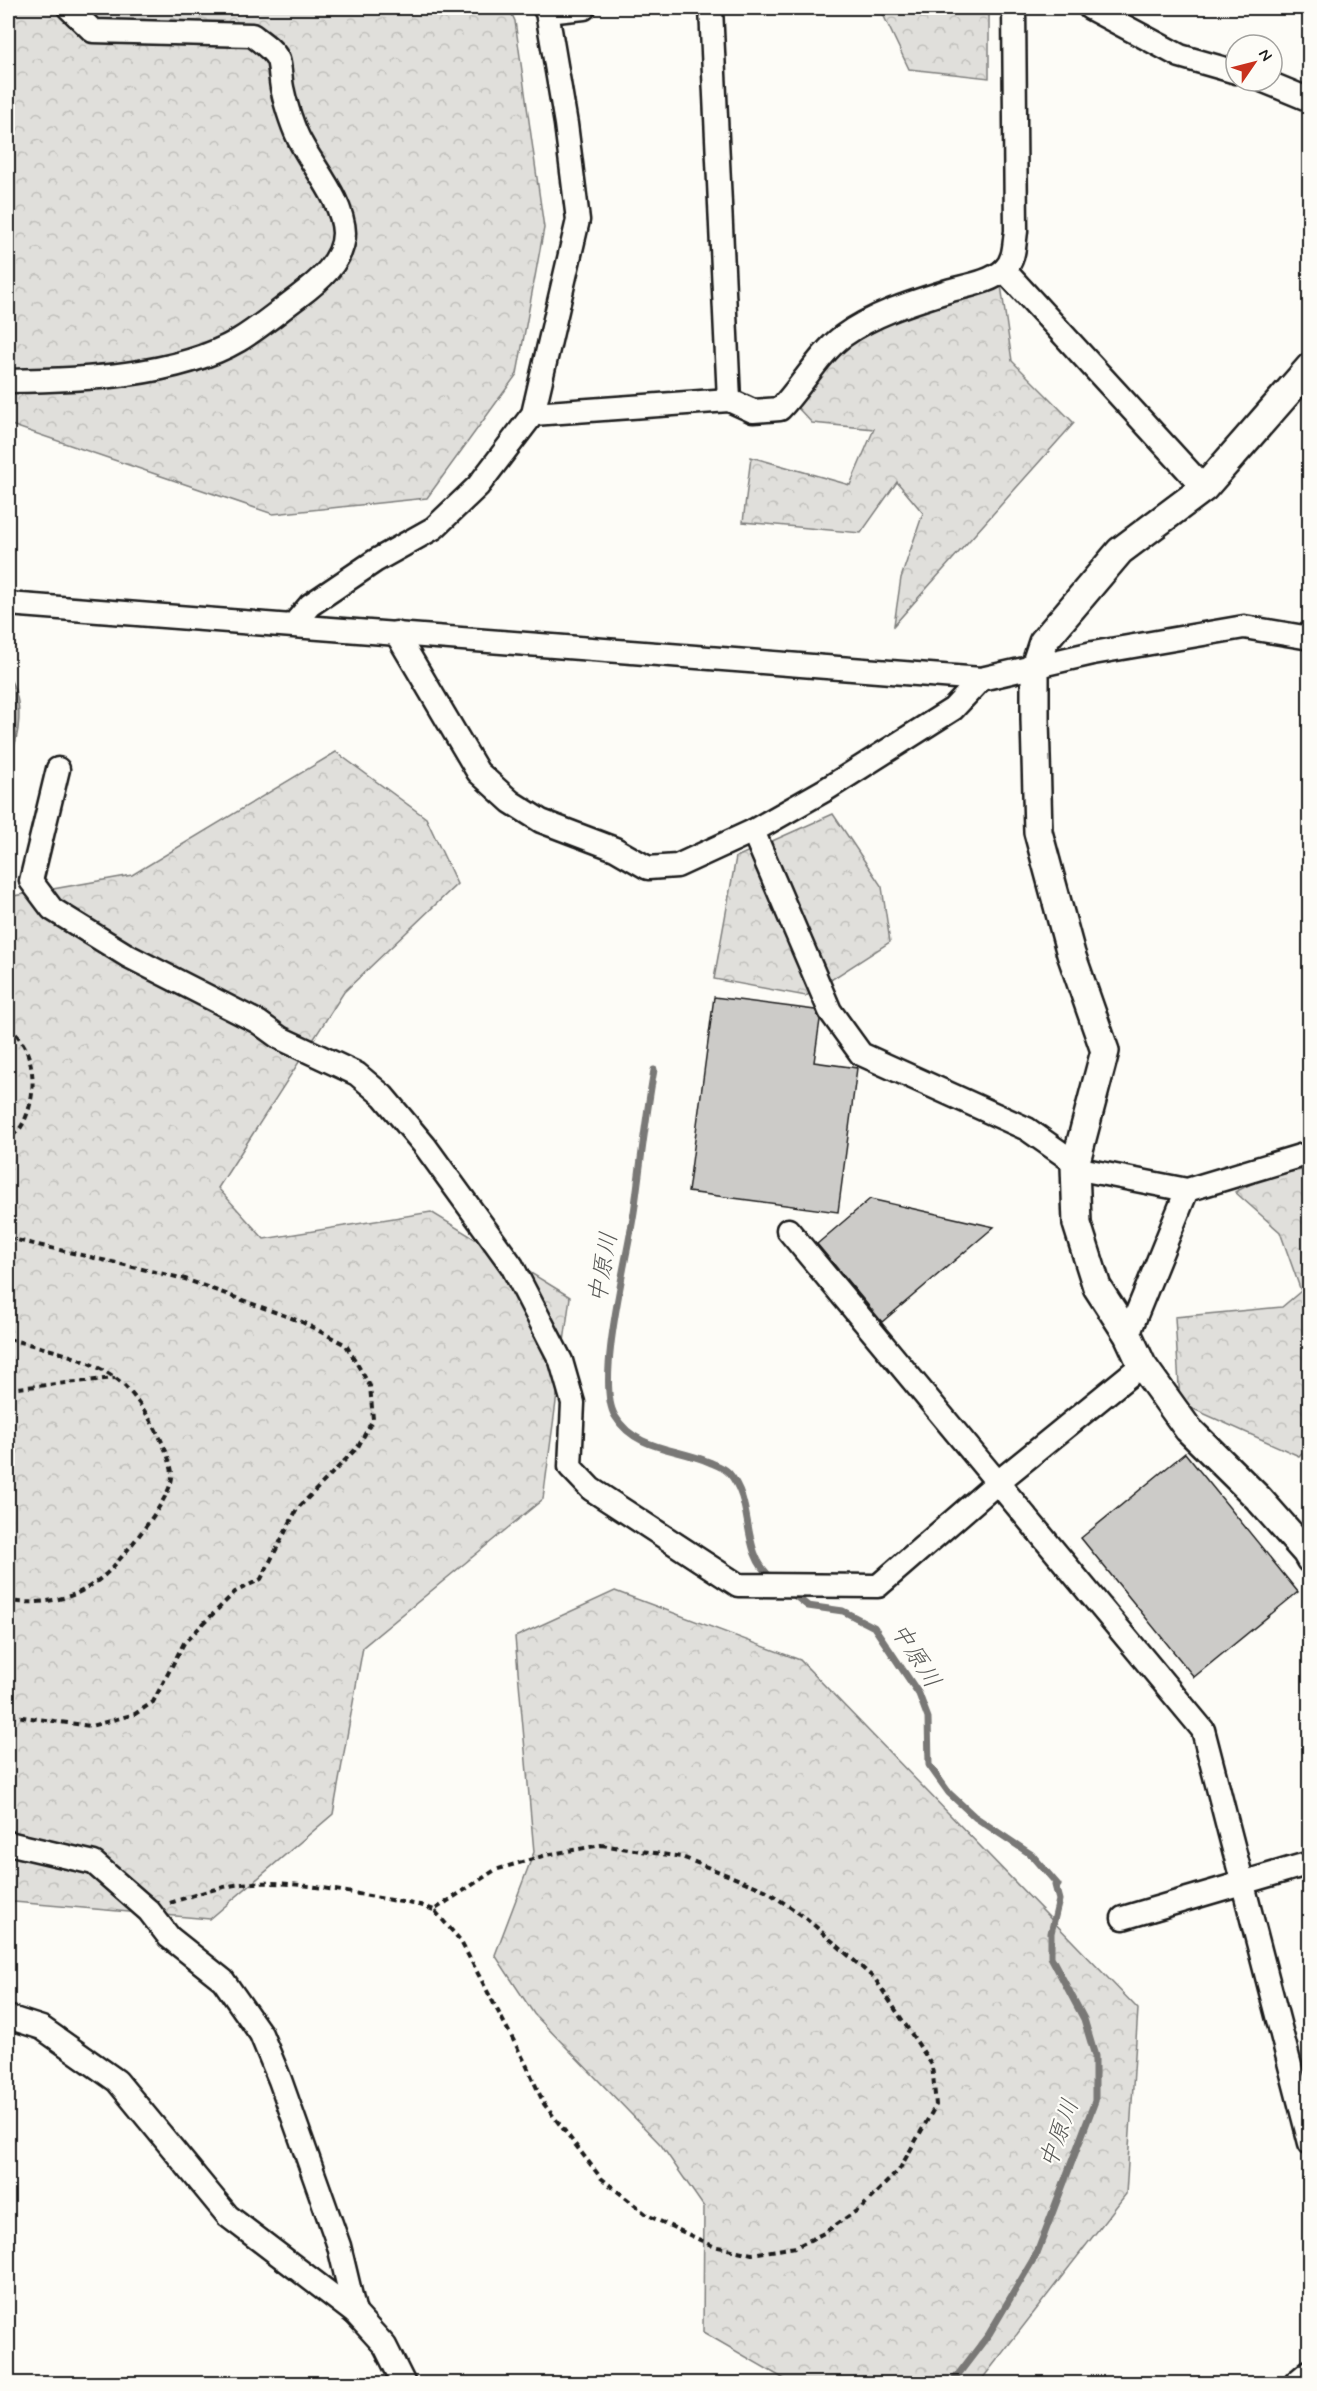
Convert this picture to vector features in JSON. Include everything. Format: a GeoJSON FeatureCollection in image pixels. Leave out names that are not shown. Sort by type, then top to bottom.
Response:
{"type":"FeatureCollection","features":[{"type":"Feature","properties":{"kind":"street"},"geometry":{"type":"LineString","coordinates":[[8,381],[57,381],[137,372],[189,360],[217,350],[238,340],[308,290],[328,271],[341,250],[344,232],[338,208],[299,141],[283,92],[278,59],[266,46],[252,35],[93,31],[69,8]]}},
{"type":"Feature","properties":{"kind":"street"},"geometry":{"type":"LineString","coordinates":[[293,625],[310,605],[375,561],[434,528],[478,486],[533,414],[578,220],[566,124],[545,10],[584,8]]}},
{"type":"Feature","properties":{"kind":"street"},"geometry":{"type":"LineString","coordinates":[[711,8],[729,400]]}},
{"type":"Feature","properties":{"kind":"street"},"geometry":{"type":"LineString","coordinates":[[533,414],[729,400],[753,411],[780,409],[810,376],[826,351],[844,335],[916,301],[987,278],[1004,270],[1013,257],[1016,231],[1014,8]]}},
{"type":"Feature","properties":{"kind":"street"},"geometry":{"type":"LineString","coordinates":[[1090,8],[1180,56],[1224,69]]}},
{"type":"Feature","properties":{"kind":"street"},"geometry":{"type":"LineString","coordinates":[[1284,89],[1310,100]]}},
{"type":"Feature","properties":{"kind":"street"},"geometry":{"type":"LineString","coordinates":[[1004,270],[1204,488]]}},
{"type":"Feature","properties":{"kind":"street"},"geometry":{"type":"LineString","coordinates":[[1310,367],[1204,488],[1120,551],[1043,642],[1035,666],[1038,832],[1071,954],[1105,1051],[1075,1166],[1077,1224],[1097,1287],[1128,1335],[1142,1365],[1188,1429],[1258,1498],[1310,1559]]}},
{"type":"Feature","properties":{"kind":"street"},"geometry":{"type":"LineString","coordinates":[[8,604],[981,679],[1093,653],[1244,627],[1310,638]]}},
{"type":"Feature","properties":{"kind":"street"},"geometry":{"type":"LineString","coordinates":[[396,633],[478,772],[510,802],[541,821],[615,849],[648,868],[677,866],[753,831],[825,790],[953,709],[981,679]]}},
{"type":"Feature","properties":{"kind":"street"},"geometry":{"type":"LineString","coordinates":[[57,769],[31,881],[52,909],[128,956],[258,1022],[280,1038],[357,1074],[383,1096],[425,1146],[512,1266],[561,1361],[573,1402],[570,1467],[591,1489],[738,1585],[878,1586],[998,1482],[1142,1365]]}},
{"type":"Feature","properties":{"kind":"street"},"geometry":{"type":"LineString","coordinates":[[753,831],[830,1011],[861,1054],[1027,1129],[1075,1166],[1085,1170],[1187,1190],[1310,1154]]}},
{"type":"Feature","properties":{"kind":"street"},"geometry":{"type":"LineString","coordinates":[[1128,1335],[1187,1190]]}},
{"type":"Feature","properties":{"kind":"street"},"geometry":{"type":"LineString","coordinates":[[788,1230],[1203,1730],[1310,2143]]}},
{"type":"Feature","properties":{"kind":"street"},"geometry":{"type":"LineString","coordinates":[[8,1843],[94,1863],[149,1911],[170,1937],[224,1980],[261,2034],[280,2080],[339,2246],[355,2313]]}},
{"type":"Feature","properties":{"kind":"street"},"geometry":{"type":"LineString","coordinates":[[1123,1918],[1310,1863]]}},
{"type":"Feature","properties":{"kind":"street"},"geometry":{"type":"LineString","coordinates":[[8,2017],[42,2028],[117,2080],[228,2216],[355,2313],[385,2346],[404,2384]]}},
{"type":"Feature","properties":{"kind":"street"},"geometry":{"type":"LineString","coordinates":[[1298,2384],[1310,2374]]}},
{"type":"Feature","properties":{"kind":"path"},"geometry":{"type":"LineString","coordinates":[[8,1027],[16,1033],[27,1053],[32,1071],[32,1094],[21,1127],[8,1140]]}},
{"type":"Feature","properties":{"kind":"path"},"geometry":{"type":"LineString","coordinates":[[8,1238],[185,1279],[302,1322],[346,1346],[370,1386],[373,1419],[358,1447],[297,1509],[261,1579],[235,1592],[184,1643],[153,1702],[135,1714],[91,1726],[8,1715]]}},
{"type":"Feature","properties":{"kind":"path"},"geometry":{"type":"LineString","coordinates":[[8,1339],[69,1355],[115,1378],[136,1400],[156,1429],[173,1474],[166,1496],[110,1570],[76,1594],[27,1604],[8,1601]]}},
{"type":"Feature","properties":{"kind":"path"},"geometry":{"type":"LineString","coordinates":[[8,1389],[115,1378]]}},
{"type":"Feature","properties":{"kind":"path"},"geometry":{"type":"LineString","coordinates":[[149,1911],[206,1891],[253,1883],[280,1883],[420,1905],[434,1910],[460,1940],[525,2062],[544,2104],[601,2178],[647,2215],[713,2246],[752,2254],[796,2247],[824,2234],[862,2207],[899,2170],[936,2105],[932,2065],[875,1979],[857,1961],[806,1918],[765,1890],[682,1857],[601,1845],[546,1855],[495,1870],[434,1910]]}},
{"type":"Feature","properties":{"kind":"green space"},"geometry":{"type":"Polygon","coordinates":[[[8,8],[509,8],[515,21],[544,228],[517,374],[427,498],[273,514],[8,424],[8,8]]]}},
{"type":"Feature","properties":{"kind":"green space"},"geometry":{"type":"Polygon","coordinates":[[[880,8],[989,8],[989,78],[909,69],[880,8]]]}},
{"type":"Feature","properties":{"kind":"green space"},"geometry":{"type":"Polygon","coordinates":[[[1001,285],[1012,361],[1074,423],[894,625],[901,578],[923,513],[897,482],[861,533],[743,522],[751,457],[850,485],[874,429],[812,423],[797,407],[840,351],[899,317],[1001,285]]]}},
{"type":"Feature","properties":{"kind":"green space"},"geometry":{"type":"Polygon","coordinates":[[[336,752],[426,818],[457,884],[344,992],[218,1188],[264,1239],[431,1212],[570,1297],[543,1499],[363,1647],[333,1814],[210,1919],[14,1902],[8,1908],[8,897],[132,875],[336,752]]]}},
{"type":"Feature","properties":{"kind":"green space"},"geometry":{"type":"Polygon","coordinates":[[[833,814],[882,887],[890,942],[806,996],[714,979],[736,857],[833,814]]]}},
{"type":"Feature","properties":{"kind":"green space"},"geometry":{"type":"Polygon","coordinates":[[[1308,1169],[1310,1444],[1299,1456],[1180,1403],[1175,1317],[1282,1307],[1301,1291],[1280,1232],[1235,1192],[1267,1176],[1308,1169]]]}},
{"type":"Feature","properties":{"kind":"green space"},"geometry":{"type":"Polygon","coordinates":[[[615,1591],[800,1660],[1138,2009],[1126,2194],[979,2383],[791,2383],[703,2332],[704,2207],[661,2145],[534,2014],[495,1955],[534,1852],[515,1637],[615,1591]]]}},
{"type":"Feature","properties":{"kind":"water"},"geometry":{"type":"Polygon","coordinates":[[[8,676],[17,697],[19,719],[18,731],[8,764],[8,676]]]}},
{"type":"Feature","properties":{"kind":"building"},"geometry":{"type":"Polygon","coordinates":[[[714,997],[815,1010],[820,1020],[814,1062],[857,1068],[838,1212],[688,1192],[714,997]]]}},
{"type":"Feature","properties":{"kind":"building"},"geometry":{"type":"Polygon","coordinates":[[[870,1199],[994,1227],[882,1322],[817,1244],[870,1199]]]}},
{"type":"Feature","properties":{"kind":"building"},"geometry":{"type":"Polygon","coordinates":[[[1185,1453],[1298,1592],[1194,1677],[1081,1538],[1185,1453]]]}},
{"type":"Feature","properties":{"kind":"waterway","name":"中原川"},"geometry":{"type":"LineString","coordinates":[[654,1070],[632,1225],[615,1314],[609,1374],[610,1399],[615,1416],[633,1436],[709,1462],[729,1473],[742,1499],[756,1555],[762,1568],[773,1579]]}},
{"type":"Feature","properties":{"kind":"waterway","name":"中原川"},"geometry":{"type":"LineString","coordinates":[[789,1591],[808,1606],[843,1611],[874,1627],[919,1694],[928,1718],[929,1765],[949,1793],[975,1817],[1032,1855],[1058,1885],[1055,1885],[1059,1900],[1051,1933],[1051,1957],[1084,2019],[1095,2056],[1095,2101],[1037,2253],[989,2334],[951,2384]]}}]}
